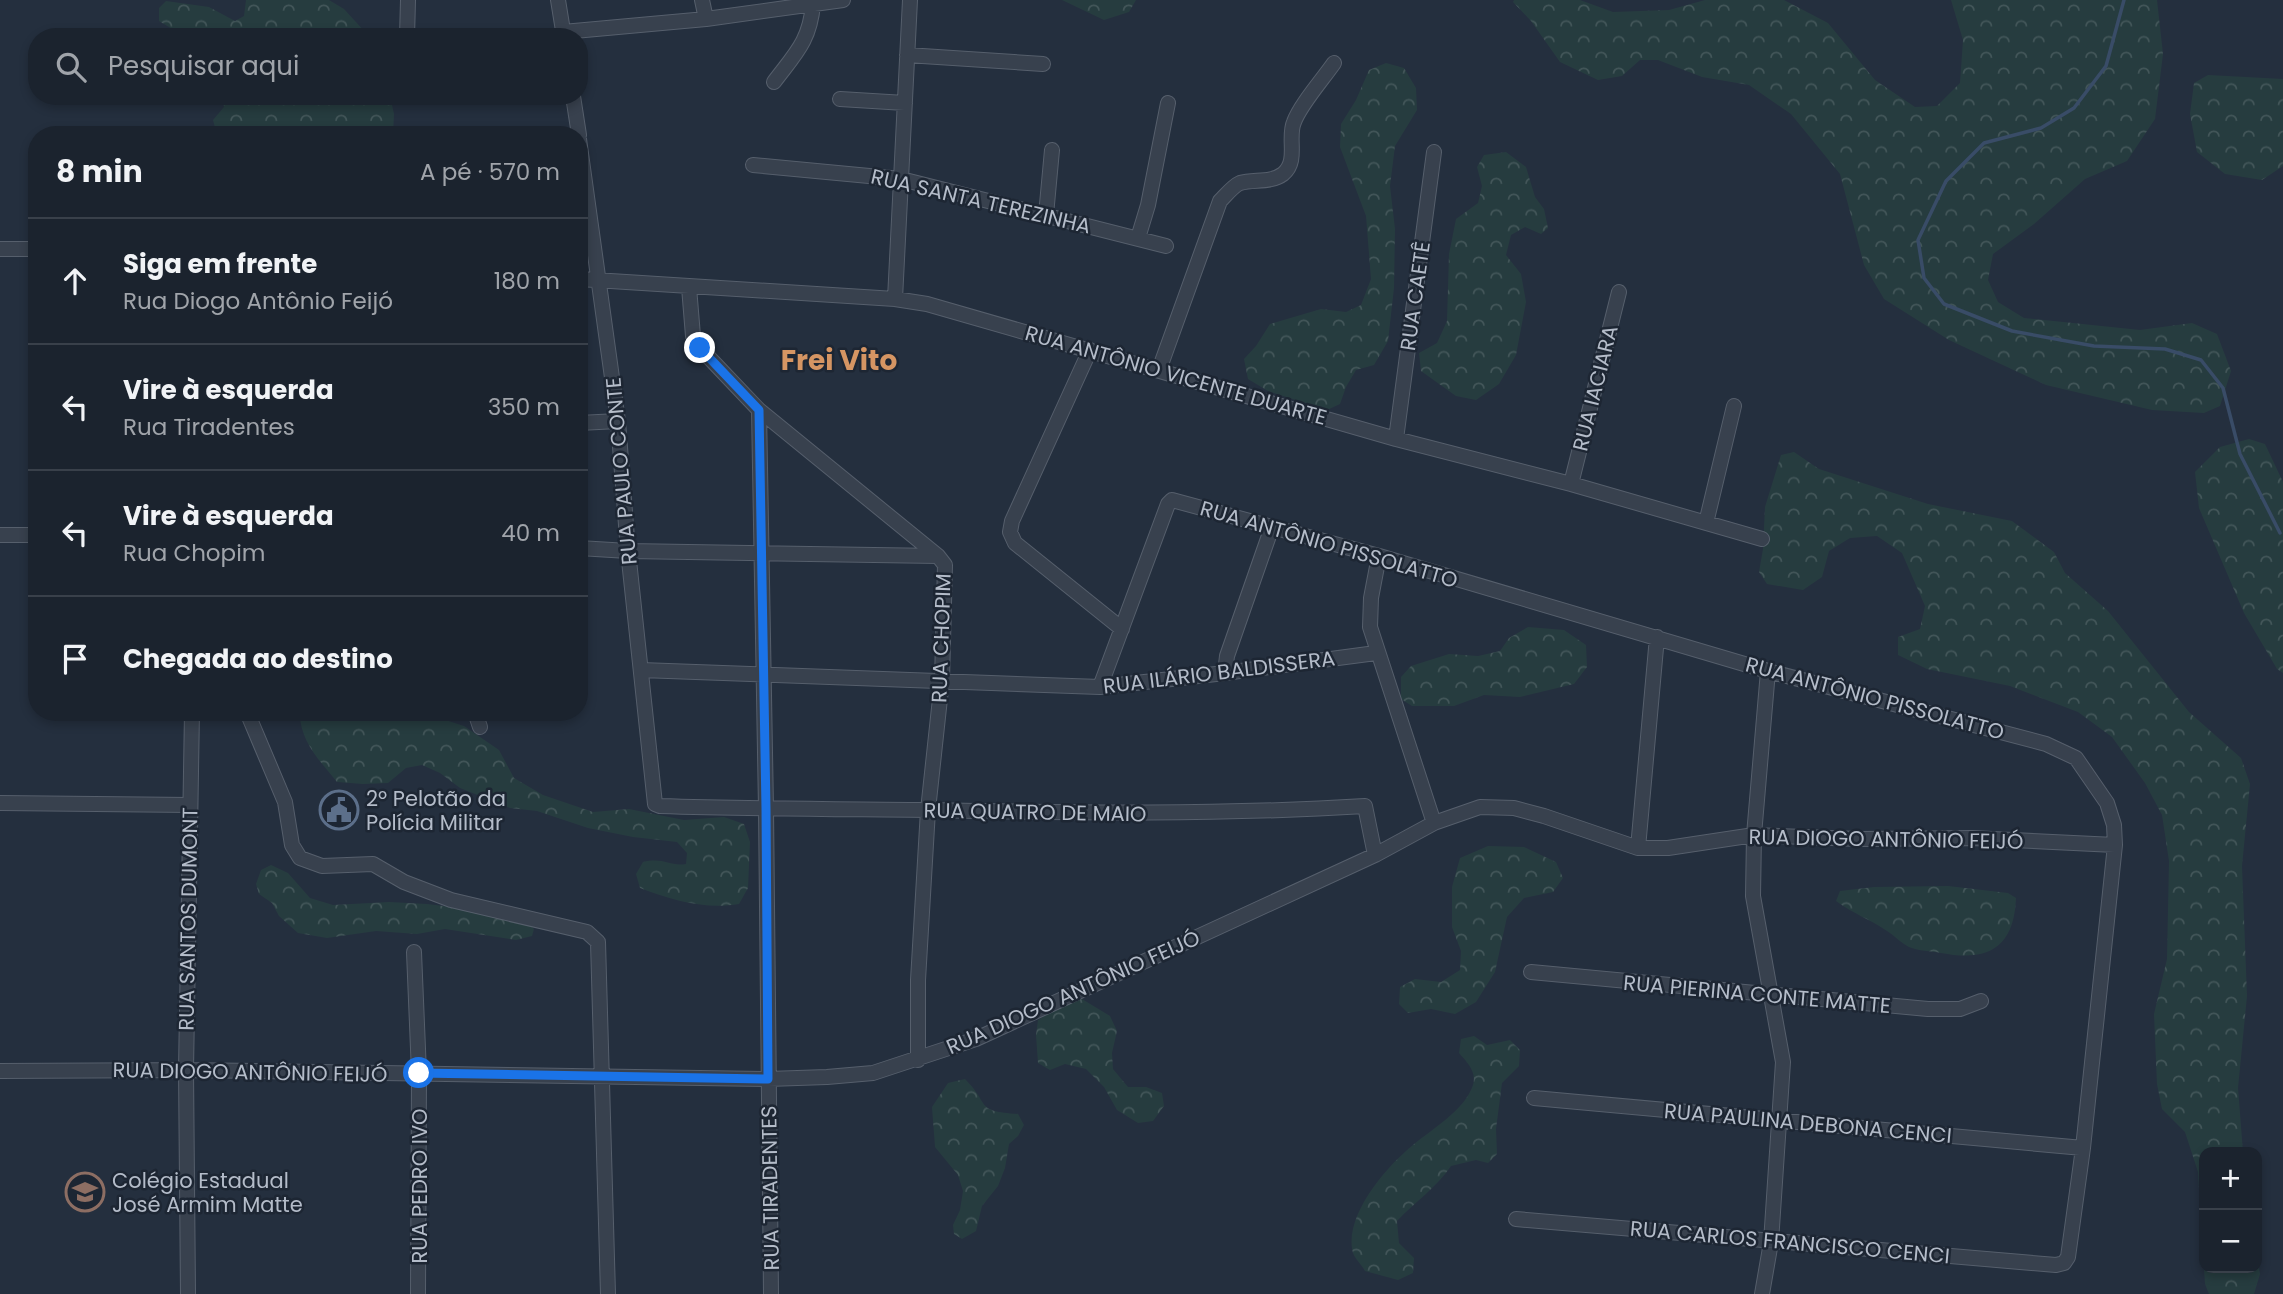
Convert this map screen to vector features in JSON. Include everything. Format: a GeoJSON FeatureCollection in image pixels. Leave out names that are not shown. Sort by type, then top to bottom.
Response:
{"type":"FeatureCollection","features":[{"type":"Feature","properties":{"kind":"street"},"geometry":{"type":"LineString","coordinates":[[407,28],[408,0]]}},
{"type":"Feature","properties":{"kind":"street"},"geometry":{"type":"LineString","coordinates":[[558,0],[563,28]]}},
{"type":"Feature","properties":{"kind":"street"},"geometry":{"type":"LineString","coordinates":[[702,0],[706,19]]}},
{"type":"Feature","properties":{"kind":"street"},"geometry":{"type":"LineString","coordinates":[[588,31],[844,0]]}},
{"type":"Feature","properties":{"kind":"street"},"geometry":{"type":"LineString","coordinates":[[895,299],[910,0]]}},
{"type":"Feature","properties":{"kind":"street"},"geometry":{"type":"LineString","coordinates":[[774,82],[805,42],[812,22],[813,4]]}},
{"type":"Feature","properties":{"kind":"street"},"geometry":{"type":"LineString","coordinates":[[907,55],[1043,64]]}},
{"type":"Feature","properties":{"kind":"street"},"geometry":{"type":"LineString","coordinates":[[1159,370],[1220,201],[1237,184],[1271,179],[1282,174],[1288,167],[1293,153],[1291,135],[1294,120],[1334,63]]}},
{"type":"Feature","properties":{"kind":"street"},"geometry":{"type":"LineString","coordinates":[[840,99],[905,103]]}},
{"type":"Feature","properties":{"kind":"street"},"geometry":{"type":"LineString","coordinates":[[1138,238],[1148,205],[1168,103]]}},
{"type":"Feature","properties":{"kind":"street","name":"RUA PAULO CONTE"},"geometry":{"type":"LineString","coordinates":[[574,105],[577,126]]}},
{"type":"Feature","properties":{"kind":"street"},"geometry":{"type":"LineString","coordinates":[[1046,215],[1052,150]]}},
{"type":"Feature","properties":{"kind":"street","name":"RUA CAETÊ"},"geometry":{"type":"LineString","coordinates":[[1396,439],[1434,152]]}},
{"type":"Feature","properties":{"kind":"street","name":"RUA SANTA TEREZINHA"},"geometry":{"type":"LineString","coordinates":[[753,164],[901,179],[1166,246]]}},
{"type":"Feature","properties":{"kind":"street","name":"RUA PAULO CONTE"},"geometry":{"type":"LineString","coordinates":[[588,198],[618,421],[628,551],[655,804]]}},
{"type":"Feature","properties":{"kind":"street"},"geometry":{"type":"LineString","coordinates":[[0,249],[28,249]]}},
{"type":"Feature","properties":{"kind":"street","name":"RUA ANTÔNIO VICENTE DUARTE"},"geometry":{"type":"LineString","coordinates":[[588,279],[895,299],[927,304],[1396,439],[1571,484],[1762,539]]}},
{"type":"Feature","properties":{"kind":"street","name":"RUA CHOPIM"},"geometry":{"type":"LineString","coordinates":[[689,287],[693,335],[700,348],[759,410],[938,556],[945,565],[942,680],[928,810],[918,980],[918,1060]]}},
{"type":"Feature","properties":{"kind":"street","name":"RUA IACIARA"},"geometry":{"type":"LineString","coordinates":[[1571,484],[1619,292]]}},
{"type":"Feature","properties":{"kind":"street"},"geometry":{"type":"LineString","coordinates":[[1090,350],[1012,521],[1010,532],[1016,543],[1122,629],[1100,687]]}},
{"type":"Feature","properties":{"kind":"street"},"geometry":{"type":"LineString","coordinates":[[1706,523],[1734,406]]}},
{"type":"Feature","properties":{"kind":"street","name":"RUA TIRADENTES"},"geometry":{"type":"LineString","coordinates":[[759,410],[771,1294]]}},
{"type":"Feature","properties":{"kind":"street"},"geometry":{"type":"LineString","coordinates":[[588,423],[618,421]]}},
{"type":"Feature","properties":{"kind":"street","name":"RUA ANTÔNIO PISSOLATTO"},"geometry":{"type":"LineString","coordinates":[[1122,629],[1168,504],[1172,500],[1379,556],[1768,671],[2046,744],[2076,758],[2107,803],[2115,825],[2115,845],[2082,1148],[2068,1256],[2064,1263]]}},
{"type":"Feature","properties":{"kind":"street"},"geometry":{"type":"LineString","coordinates":[[1225,673],[1227,656],[1272,527]]}},
{"type":"Feature","properties":{"kind":"street"},"geometry":{"type":"LineString","coordinates":[[0,535],[28,535]]}},
{"type":"Feature","properties":{"kind":"street"},"geometry":{"type":"LineString","coordinates":[[588,549],[938,556]]}},
{"type":"Feature","properties":{"kind":"street"},"geometry":{"type":"LineString","coordinates":[[1379,556],[1370,608],[1370,627],[1434,823]]}},
{"type":"Feature","properties":{"kind":"street"},"geometry":{"type":"LineString","coordinates":[[1638,848],[1657,637]]}},
{"type":"Feature","properties":{"kind":"street","name":"RUA ILÁRIO BALDISSERA"},"geometry":{"type":"LineString","coordinates":[[641,670],[1100,687],[1377,653]]}},
{"type":"Feature","properties":{"kind":"street"},"geometry":{"type":"LineString","coordinates":[[1762,1294],[1771,1242],[1783,1062],[1781,1038],[1770,996],[1753,895],[1754,835],[1768,671]]}},
{"type":"Feature","properties":{"kind":"street","name":"RUA SANTOS DUMONT"},"geometry":{"type":"LineString","coordinates":[[188,1294],[186,1070],[192,721]]}},
{"type":"Feature","properties":{"kind":"street"},"geometry":{"type":"LineString","coordinates":[[251,721],[285,802],[292,845],[300,858],[322,866],[373,864],[404,881],[451,900],[587,932],[598,942],[608,1294]]}},
{"type":"Feature","properties":{"kind":"street"},"geometry":{"type":"LineString","coordinates":[[0,803],[190,805]]}},
{"type":"Feature","properties":{"kind":"street","name":"RUA QUATRO DE MAIO"},"geometry":{"type":"LineString","coordinates":[[655,804],[766,809],[1135,814],[1268,812],[1365,806],[1375,855]]}},
{"type":"Feature","properties":{"kind":"street","name":"RUA DIOGO ANTÔNIO FEIJÓ"},"geometry":{"type":"LineString","coordinates":[[0,1071],[186,1070],[768,1079],[873,1073],[976,1039],[1375,855],[1434,823],[1480,807],[1514,808],[1638,848],[1668,848],[1754,835],[1858,839],[1972,838],[2115,845]]}},
{"type":"Feature","properties":{"kind":"street","name":"RUA PEDRO IVO"},"geometry":{"type":"LineString","coordinates":[[414,952],[419,1073],[418,1294]]}},
{"type":"Feature","properties":{"kind":"street","name":"RUA PIERINA CONTE MATTE"},"geometry":{"type":"LineString","coordinates":[[1531,972],[1928,1010],[1960,1009],[1981,1001]]}},
{"type":"Feature","properties":{"kind":"street","name":"RUA PAULINA DEBONA CENCI"},"geometry":{"type":"LineString","coordinates":[[1534,1098],[2082,1148]]}},
{"type":"Feature","properties":{"kind":"street","name":"RUA CARLOS FRANCISCO CENCI"},"geometry":{"type":"LineString","coordinates":[[1516,1219],[2056,1265],[2064,1263]]}},
{"type":"Feature","properties":{"kind":"green space"},"geometry":{"type":"Polygon","coordinates":[[[246,0],[329,0],[344,9],[361,28],[171,28],[159,21],[159,8],[166,1],[209,7],[235,21],[244,16],[246,0]]]}},
{"type":"Feature","properties":{"kind":"green space"},"geometry":{"type":"Polygon","coordinates":[[[1062,0],[1136,0],[1129,12],[1104,20],[1062,0]]]}},
{"type":"Feature","properties":{"kind":"green space"},"geometry":{"type":"Polygon","coordinates":[[[1514,0],[1580,0],[1613,12],[1669,10],[1705,0],[1784,0],[1828,23],[1875,80],[1915,107],[1937,106],[1960,83],[1963,40],[1951,0],[2157,0],[2163,54],[2155,119],[2127,161],[2085,179],[2034,224],[1993,254],[1988,280],[1998,302],[2024,318],[2140,330],[2192,323],[2217,334],[2231,371],[2220,406],[2204,413],[2152,410],[2046,385],[1949,340],[1884,299],[1864,265],[1840,174],[1791,114],[1749,85],[1702,77],[1658,60],[1640,60],[1622,76],[1598,80],[1560,62],[1514,0]]]}},
{"type":"Feature","properties":{"kind":"green space"},"geometry":{"type":"Polygon","coordinates":[[[1386,63],[1404,68],[1416,88],[1417,110],[1395,146],[1390,186],[1395,229],[1394,288],[1388,341],[1374,365],[1356,370],[1340,404],[1327,410],[1268,391],[1248,379],[1244,359],[1270,324],[1321,309],[1346,312],[1361,305],[1371,279],[1366,216],[1340,147],[1341,124],[1356,100],[1369,70],[1386,63]]]}},
{"type":"Feature","properties":{"kind":"green space"},"geometry":{"type":"Polygon","coordinates":[[[2208,75],[2283,79],[2283,166],[2262,180],[2225,174],[2197,152],[2190,114],[2194,83],[2208,75]]]}},
{"type":"Feature","properties":{"kind":"green space"},"geometry":{"type":"Polygon","coordinates":[[[392,105],[393,126],[215,126],[213,120],[224,107],[392,105]]]}},
{"type":"Feature","properties":{"kind":"green space"},"geometry":{"type":"Polygon","coordinates":[[[1506,152],[1526,167],[1535,197],[1544,209],[1548,228],[1541,234],[1525,227],[1511,235],[1506,255],[1521,274],[1526,302],[1516,355],[1499,384],[1476,400],[1456,396],[1421,371],[1419,353],[1437,343],[1447,321],[1449,254],[1456,219],[1478,203],[1482,186],[1477,167],[1484,155],[1506,152]]]}},
{"type":"Feature","properties":{"kind":"green space"},"geometry":{"type":"Polygon","coordinates":[[[2249,439],[2265,444],[2283,482],[2283,673],[2277,669],[2244,613],[2199,508],[2195,472],[2220,447],[2249,439]]]}},
{"type":"Feature","properties":{"kind":"green space"},"geometry":{"type":"Polygon","coordinates":[[[1794,452],[1819,469],[1928,504],[2012,521],[2054,552],[2065,573],[2108,611],[2189,712],[2241,758],[2250,784],[2242,866],[2247,996],[2238,1088],[2243,1147],[2199,1147],[2199,1188],[2198,1172],[2185,1132],[2162,1109],[2157,1084],[2154,1014],[2167,959],[2169,861],[2162,815],[2145,783],[2112,737],[2078,712],[2010,686],[1927,669],[1898,655],[1898,637],[1920,629],[1925,606],[1902,553],[1877,536],[1850,538],[1829,551],[1822,577],[1803,590],[1767,584],[1759,572],[1765,507],[1781,455],[1794,452]]]}},
{"type":"Feature","properties":{"kind":"green space"},"geometry":{"type":"Polygon","coordinates":[[[1528,627],[1564,630],[1586,645],[1587,667],[1574,684],[1520,697],[1484,695],[1454,706],[1412,706],[1401,699],[1401,677],[1411,666],[1449,654],[1478,656],[1500,651],[1509,638],[1528,627]]]}},
{"type":"Feature","properties":{"kind":"green space"},"geometry":{"type":"Polygon","coordinates":[[[448,721],[464,726],[499,750],[514,778],[543,795],[593,812],[629,809],[684,820],[724,817],[744,824],[750,842],[748,888],[739,904],[714,906],[676,900],[640,888],[636,874],[643,862],[686,864],[687,853],[677,842],[588,828],[537,811],[510,808],[460,788],[440,773],[422,765],[406,768],[388,783],[337,782],[307,741],[301,722],[448,721]]]}},
{"type":"Feature","properties":{"kind":"green space"},"geometry":{"type":"Polygon","coordinates":[[[1488,846],[1524,847],[1556,862],[1563,878],[1553,892],[1524,898],[1507,917],[1495,972],[1476,1002],[1455,1014],[1431,1009],[1408,1013],[1399,1004],[1400,987],[1415,979],[1441,982],[1460,970],[1461,951],[1452,927],[1452,887],[1460,858],[1488,846]]]}},
{"type":"Feature","properties":{"kind":"green space"},"geometry":{"type":"Polygon","coordinates":[[[271,865],[288,873],[310,898],[333,905],[389,902],[427,904],[477,910],[526,922],[534,929],[532,936],[516,940],[445,929],[417,934],[376,931],[327,938],[298,933],[279,916],[272,903],[259,894],[256,884],[261,870],[271,865]]]}},
{"type":"Feature","properties":{"kind":"green space"},"geometry":{"type":"Polygon","coordinates":[[[1948,886],[2008,893],[2016,898],[2010,929],[2004,940],[1995,948],[1985,953],[1958,955],[1913,948],[1836,901],[1840,891],[1874,887],[1948,886]]]}},
{"type":"Feature","properties":{"kind":"green space"},"geometry":{"type":"Polygon","coordinates":[[[1082,999],[1110,1016],[1117,1031],[1112,1053],[1113,1069],[1128,1087],[1146,1087],[1162,1093],[1164,1106],[1153,1121],[1138,1123],[1117,1110],[1104,1087],[1086,1069],[1065,1064],[1050,1070],[1038,1063],[1038,1020],[1064,1004],[1082,999]]]}},
{"type":"Feature","properties":{"kind":"green space"},"geometry":{"type":"Polygon","coordinates":[[[1474,1036],[1487,1045],[1510,1040],[1520,1050],[1519,1066],[1502,1083],[1496,1129],[1497,1154],[1488,1163],[1476,1160],[1451,1166],[1397,1221],[1399,1243],[1414,1258],[1413,1273],[1398,1280],[1365,1271],[1353,1253],[1354,1223],[1370,1193],[1391,1166],[1456,1111],[1469,1094],[1474,1076],[1459,1053],[1461,1039],[1474,1036]]]}},
{"type":"Feature","properties":{"kind":"green space"},"geometry":{"type":"Polygon","coordinates":[[[965,1079],[985,1105],[995,1111],[1018,1114],[1024,1125],[1018,1136],[1009,1144],[1005,1168],[998,1186],[982,1206],[976,1231],[962,1239],[954,1234],[953,1225],[960,1210],[963,1191],[958,1175],[935,1147],[932,1107],[948,1083],[965,1079]]]}},
{"type":"Feature","properties":{"kind":"green space"},"geometry":{"type":"Polygon","coordinates":[[[2204,1273],[2260,1273],[2254,1294],[2209,1294],[2204,1273]]]}},
{"type":"Feature","properties":{"kind":"waterway"},"geometry":{"type":"LineString","coordinates":[[2124,0],[2106,66],[2074,108],[2041,128],[1984,143],[1946,181],[1918,240],[1924,278],[1944,304],[2012,331],[2094,346],[2165,349],[2201,360],[2223,388],[2240,454],[2280,533]]}},
{"type":"Feature","properties":{"kind":"place","name":"2º Pelotão da Polícia Militar"},"geometry":{"type":"Point","coordinates":[339,810]}},
{"type":"Feature","properties":{"kind":"place","name":"Colégio Estadual José Armim Matte"},"geometry":{"type":"Point","coordinates":[85,1192]}},
{"type":"Feature","properties":{"kind":"district","name":"Frei Vito"},"geometry":{"type":"Point","coordinates":[839,360]}},
{"type":"Feature","properties":{"kind":"route"},"geometry":{"type":"LineString","coordinates":[[419,1073],[768,1079],[759,410],[700,348]]}}]}
